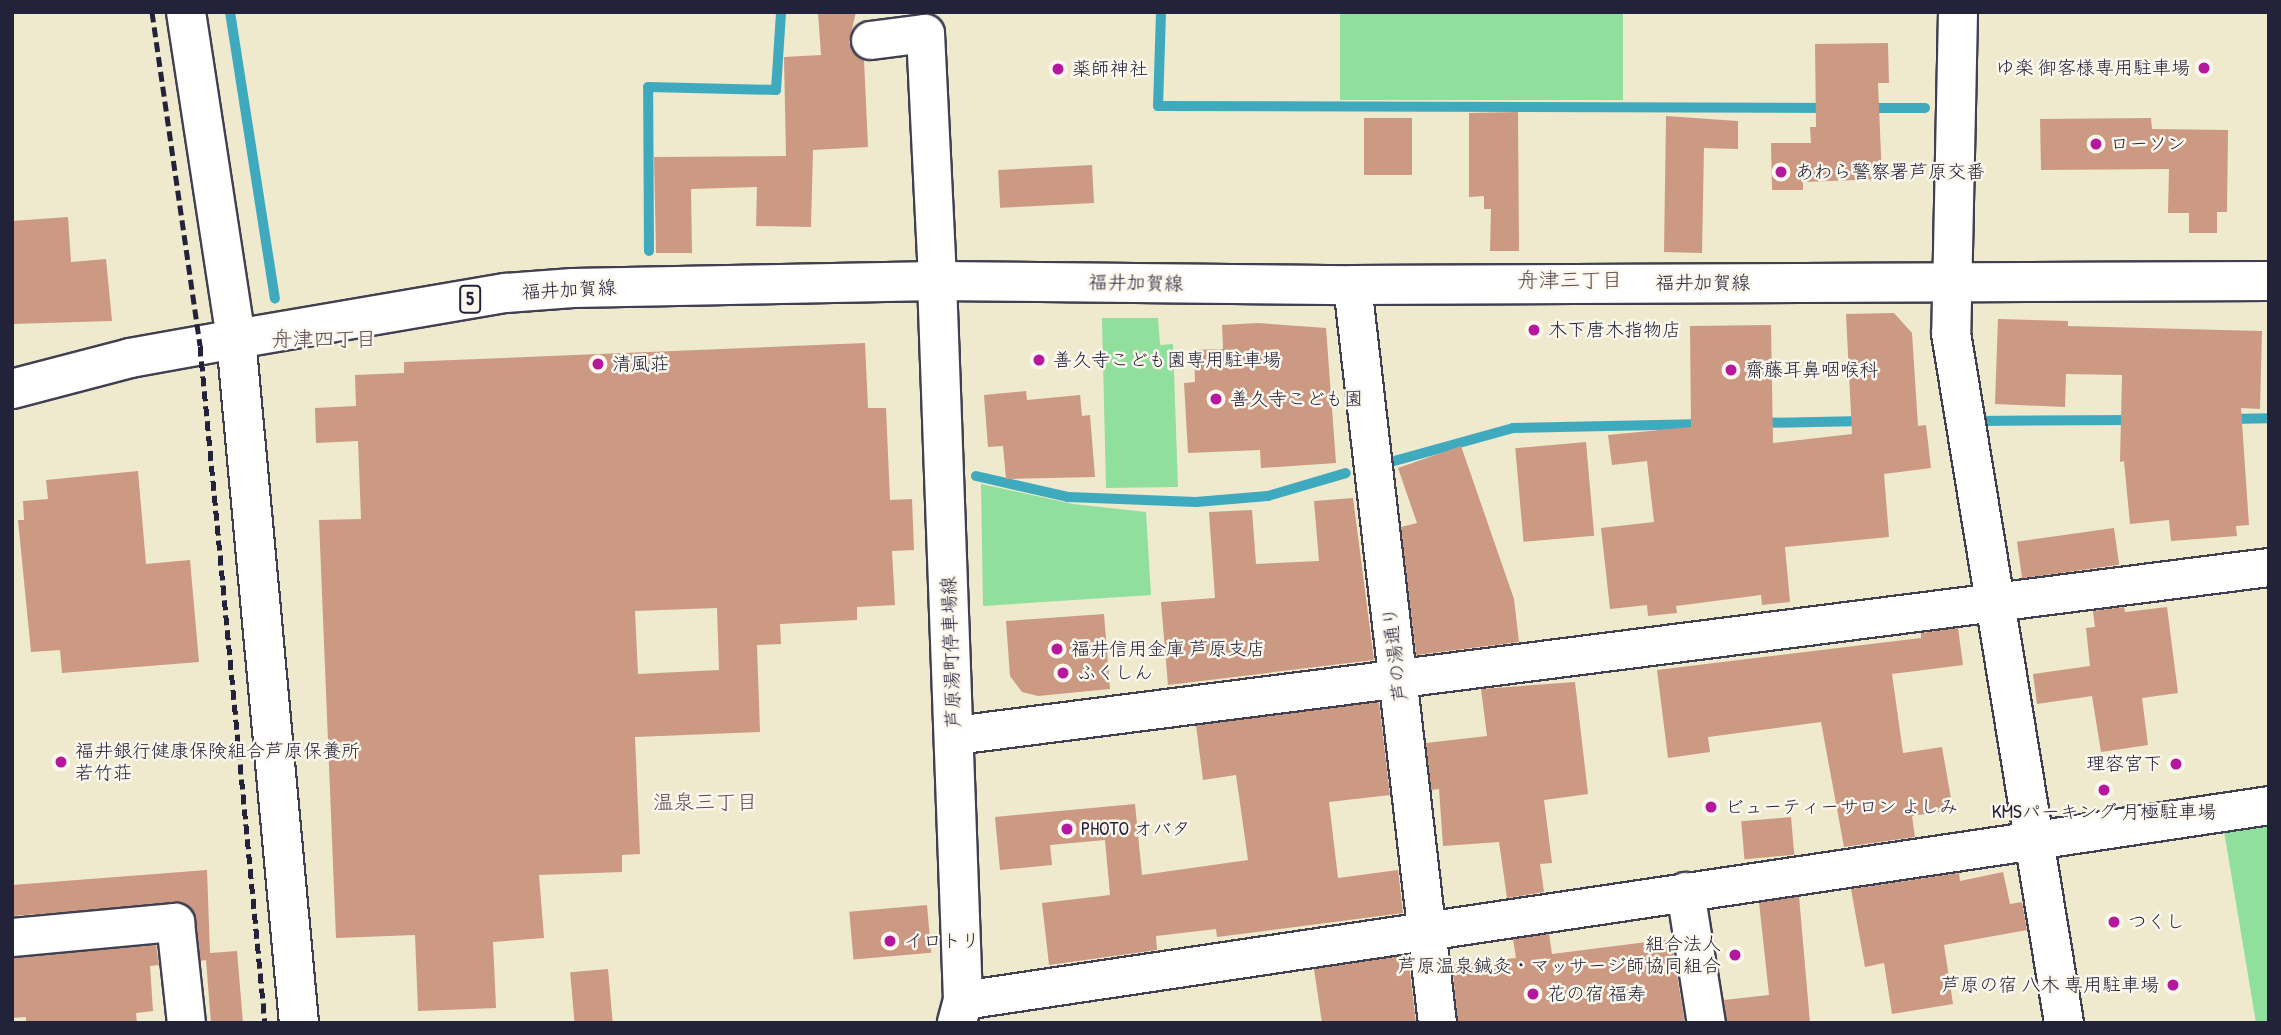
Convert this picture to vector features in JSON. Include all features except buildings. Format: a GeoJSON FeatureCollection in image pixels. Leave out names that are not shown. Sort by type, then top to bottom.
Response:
{"type":"FeatureCollection","features":[{"type":"Feature","properties":{"kind":"main road"},"geometry":{"type":"LineString","coordinates":[[186,12],[236,339],[299,1023]]}},
{"type":"Feature","properties":{"kind":"main road"},"geometry":{"type":"LineString","coordinates":[[1958,12],[1951,333],[2064,1023]]}},
{"type":"Feature","properties":{"kind":"main road","name":"福井加賀線"},"geometry":{"type":"LineString","coordinates":[[12,389],[130,358],[547,290],[937,281],[1352,285],[2269,281]]}},
{"type":"Feature","properties":{"kind":"main road","name":"芦原湯町停車場線"},"geometry":{"type":"LineString","coordinates":[[937,281],[955,735],[960,1011]]}},
{"type":"Feature","properties":{"kind":"street"},"geometry":{"type":"LineString","coordinates":[[870,40],[925,33],[937,281]]}},
{"type":"Feature","properties":{"kind":"street","name":"芦の湯通り"},"geometry":{"type":"LineString","coordinates":[[1352,285],[1437,1023]]}},
{"type":"Feature","properties":{"kind":"street"},"geometry":{"type":"LineString","coordinates":[[955,735],[1995,605],[2269,567]]}},
{"type":"Feature","properties":{"kind":"street"},"geometry":{"type":"LineString","coordinates":[[960,1011],[1685,891],[2269,806]]}},
{"type":"Feature","properties":{"kind":"street"},"geometry":{"type":"LineString","coordinates":[[1685,891],[1706,1023]]}},
{"type":"Feature","properties":{"kind":"street"},"geometry":{"type":"LineString","coordinates":[[12,937],[175,922],[186,1023]]}},
{"type":"Feature","properties":{"kind":"green space"},"geometry":{"type":"Polygon","coordinates":[[[1340,12],[1623,12],[1623,100],[1340,100],[1340,12]]]}},
{"type":"Feature","properties":{"kind":"green space"},"geometry":{"type":"Polygon","coordinates":[[[1102,318],[1158,318],[1160,345],[1173,344],[1178,487],[1106,488],[1102,318]]]}},
{"type":"Feature","properties":{"kind":"green space"},"geometry":{"type":"Polygon","coordinates":[[[981,484],[1073,504],[1146,512],[1151,595],[983,606],[981,484]]]}},
{"type":"Feature","properties":{"kind":"green space"},"geometry":{"type":"Polygon","coordinates":[[[2269,824],[2269,1023],[2256,1023],[2224,831],[2269,824]]]}},
{"type":"Feature","properties":{"kind":"waterway"},"geometry":{"type":"LineString","coordinates":[[230,12],[275,298]]}},
{"type":"Feature","properties":{"kind":"waterway"},"geometry":{"type":"LineString","coordinates":[[649,251],[648,87],[776,90],[781,12]]}},
{"type":"Feature","properties":{"kind":"waterway"},"geometry":{"type":"LineString","coordinates":[[1161,12],[1158,106],[1828,108]]}},
{"type":"Feature","properties":{"kind":"waterway"},"geometry":{"type":"LineString","coordinates":[[1865,108],[1925,108]]}},
{"type":"Feature","properties":{"kind":"waterway"},"geometry":{"type":"LineString","coordinates":[[2230,419],[2269,418]]}},
{"type":"Feature","properties":{"kind":"waterway"},"geometry":{"type":"LineString","coordinates":[[1973,421],[2133,420]]}},
{"type":"Feature","properties":{"kind":"waterway"},"geometry":{"type":"LineString","coordinates":[[1760,423],[1863,421]]}},
{"type":"Feature","properties":{"kind":"waterway"},"geometry":{"type":"LineString","coordinates":[[1387,463],[1513,428],[1706,424]]}},
{"type":"Feature","properties":{"kind":"waterway"},"geometry":{"type":"LineString","coordinates":[[976,476],[1068,497],[1196,502],[1268,496],[1346,473]]}},
{"type":"Feature","properties":{"kind":"railway"},"geometry":{"type":"LineString","coordinates":[[152,12],[200,346],[265,1023]]}},
{"type":"Feature","properties":{"kind":"place","name":"ゆ楽 御客様専用駐車場"},"geometry":{"type":"Point","coordinates":[2204,68]}},
{"type":"Feature","properties":{"kind":"place","name":"薬師神社"},"geometry":{"type":"Point","coordinates":[1058,69]}},
{"type":"Feature","properties":{"kind":"place","name":"ローソン"},"geometry":{"type":"Point","coordinates":[2096,144]}},
{"type":"Feature","properties":{"kind":"place","name":"あわら警察署芦原交番"},"geometry":{"type":"Point","coordinates":[1781,172]}},
{"type":"Feature","properties":{"kind":"place","name":"木下唐木指物店"},"geometry":{"type":"Point","coordinates":[1534,330]}},
{"type":"Feature","properties":{"kind":"place","name":"善久寺こども園専用駐車場"},"geometry":{"type":"Point","coordinates":[1039,360]}},
{"type":"Feature","properties":{"kind":"place","name":"清風荘"},"geometry":{"type":"Point","coordinates":[598,364]}},
{"type":"Feature","properties":{"kind":"place","name":"齋藤耳鼻咽喉科"},"geometry":{"type":"Point","coordinates":[1731,370]}},
{"type":"Feature","properties":{"kind":"place","name":"善久寺こども園"},"geometry":{"type":"Point","coordinates":[1216,399]}},
{"type":"Feature","properties":{"kind":"place","name":"福井信用金庫 芦原支店"},"geometry":{"type":"Point","coordinates":[1057,649]}},
{"type":"Feature","properties":{"kind":"place","name":"ふくしん"},"geometry":{"type":"Point","coordinates":[1063,673]}},
{"type":"Feature","properties":{"kind":"place","name":"福井銀行健康保険組合芦原保養所 若竹荘"},"geometry":{"type":"Point","coordinates":[61,762]}},
{"type":"Feature","properties":{"kind":"place","name":"理容宮下"},"geometry":{"type":"Point","coordinates":[2176,764]}},
{"type":"Feature","properties":{"kind":"place","name":"KMSパーキング 月極駐車場"},"geometry":{"type":"Point","coordinates":[2104,790]}},
{"type":"Feature","properties":{"kind":"place","name":"ビューティーサロン よしみ"},"geometry":{"type":"Point","coordinates":[1711,807]}},
{"type":"Feature","properties":{"kind":"place","name":"PHOTO オバタ"},"geometry":{"type":"Point","coordinates":[1067,829]}},
{"type":"Feature","properties":{"kind":"place","name":"つくし"},"geometry":{"type":"Point","coordinates":[2114,922]}},
{"type":"Feature","properties":{"kind":"place","name":"イロトリ"},"geometry":{"type":"Point","coordinates":[890,941]}},
{"type":"Feature","properties":{"kind":"place","name":"組合法人 芦原温泉鍼灸・マッサージ師協同組合"},"geometry":{"type":"Point","coordinates":[1735,955]}},
{"type":"Feature","properties":{"kind":"place","name":"芦原の宿 八木 専用駐車場"},"geometry":{"type":"Point","coordinates":[2173,985]}},
{"type":"Feature","properties":{"kind":"place","name":"花の宿 福寿"},"geometry":{"type":"Point","coordinates":[1533,994]}},
{"type":"Feature","properties":{"kind":"district","name":"舟津三丁目"},"geometry":{"type":"Point","coordinates":[1570,280]}},
{"type":"Feature","properties":{"kind":"district","name":"舟津四丁目"},"geometry":{"type":"Point","coordinates":[324,339]}},
{"type":"Feature","properties":{"kind":"district","name":"温泉三丁目"},"geometry":{"type":"Point","coordinates":[705,802]}}]}
